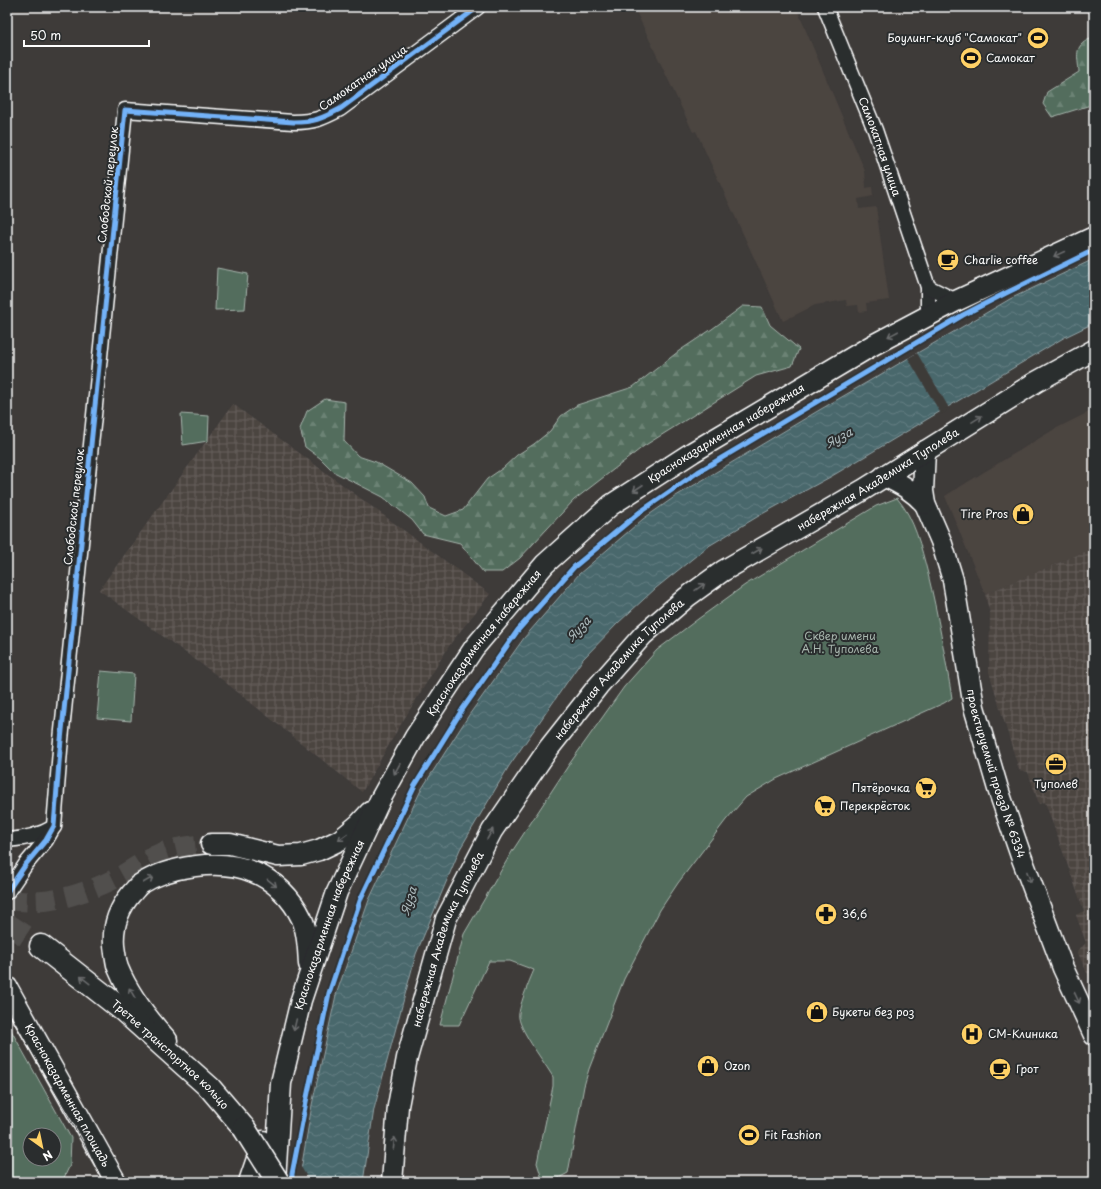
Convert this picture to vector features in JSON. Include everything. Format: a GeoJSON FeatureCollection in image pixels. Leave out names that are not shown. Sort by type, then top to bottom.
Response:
{"type":"FeatureCollection","features":[{"type":"Feature","properties":{"kind":"main road","name":"Красноказарменная набережная"},"geometry":{"type":"LineString","coordinates":[[275,1182],[281,1083],[301,1000],[337,892],[380,800],[415,737],[474,648],[545,564],[611,506],[693,452],[873,345],[956,301],[1094,237]]}},
{"type":"Feature","properties":{"kind":"main road","name":"набережная Академика Туполева"},"geometry":{"type":"LineString","coordinates":[[392,1182],[398,1106],[407,1058],[446,919],[496,824],[598,686],[643,634],[687,597],[723,571],[863,490],[1036,382],[1094,350]]}},
{"type":"Feature","properties":{"kind":"main road","name":"проектируемый проезд № 6334"},"geometry":{"type":"LineString","coordinates":[[925,451],[923,491],[925,504],[941,541],[950,568],[974,707],[998,789],[1021,856],[1063,968],[1094,1035]]}},
{"type":"Feature","properties":{"kind":"main road","name":"проектируемый проезд № 6334"},"geometry":{"type":"LineString","coordinates":[[884,476],[906,487],[917,495],[925,504]]}},
{"type":"Feature","properties":{"kind":"main road"},"geometry":{"type":"LineString","coordinates":[[211,844],[230,844],[278,856],[301,855],[319,850],[340,840],[359,824],[380,800]]}},
{"type":"Feature","properties":{"kind":"main road"},"geometry":{"type":"LineString","coordinates":[[210,1088],[157,1029],[133,996],[118,967],[114,944],[115,924],[124,903],[138,886],[157,875],[180,869],[207,865],[233,866],[252,871],[270,880],[289,898],[302,920],[308,941],[309,974]]}},
{"type":"Feature","properties":{"kind":"main road","name":"Третье транспортное кольцо"},"geometry":{"type":"LineString","coordinates":[[41,946],[124,1011],[210,1088],[244,1128],[278,1182]]}},
{"type":"Feature","properties":{"kind":"main road","name":"Красноказарменная площадь"},"geometry":{"type":"LineString","coordinates":[[7,987],[116,1182]]}},
{"type":"Feature","properties":{"kind":"main road"},"geometry":{"type":"LineString","coordinates":[[249,1182],[281,1083]]}},
{"type":"Feature","properties":{"kind":"street","name":"Самокатная улица"},"geometry":{"type":"LineString","coordinates":[[125,110],[293,122],[310,122],[322,119],[345,105],[478,7]]}},
{"type":"Feature","properties":{"kind":"street","name":"Самокатная улица"},"geometry":{"type":"LineString","coordinates":[[825,7],[875,130],[928,287],[928,316]]}},
{"type":"Feature","properties":{"kind":"street","name":"Слободской переулок"},"geometry":{"type":"LineString","coordinates":[[7,892],[26,864],[46,840],[54,826],[125,110]]}},
{"type":"Feature","properties":{"kind":"street"},"geometry":{"type":"LineString","coordinates":[[928,287],[956,301]]}},
{"type":"Feature","properties":{"kind":"street"},"geometry":{"type":"LineString","coordinates":[[7,840],[27,838],[45,832],[54,826]]}},
{"type":"Feature","properties":{"kind":"shaded area"},"geometry":{"type":"Polygon","coordinates":[[[634,7],[796,7],[865,171],[866,188],[872,187],[873,196],[858,199],[859,209],[876,207],[889,300],[866,303],[867,311],[859,312],[858,305],[847,306],[846,300],[815,305],[783,321],[696,131],[693,132],[634,7]]]}},
{"type":"Feature","properties":{"kind":"shaded area"},"geometry":{"type":"Polygon","coordinates":[[[233,404],[490,594],[451,643],[398,729],[362,792],[215,674],[99,590],[233,404]]]}},
{"type":"Feature","properties":{"kind":"shaded area","name":"Tire Pros"},"geometry":{"type":"Polygon","coordinates":[[[1089,412],[1094,423],[1094,532],[1088,551],[985,594],[945,496],[1053,430],[1089,412]]]}},
{"type":"Feature","properties":{"kind":"shaded area","name":"Туполев"},"geometry":{"type":"Polygon","coordinates":[[[1094,532],[1094,988],[1077,951],[1086,943],[1076,915],[1084,911],[1045,802],[1039,804],[1028,772],[1019,770],[989,672],[990,614],[985,594],[1087,551],[1094,532]]]}},
{"type":"Feature","properties":{"kind":"green space"},"geometry":{"type":"Polygon","coordinates":[[[1090,39],[1094,40],[1094,104],[1052,117],[1043,104],[1047,92],[1079,72],[1079,49],[1081,45],[1090,39]]]}},
{"type":"Feature","properties":{"kind":"green space"},"geometry":{"type":"Polygon","coordinates":[[[217,268],[248,274],[245,309],[215,310],[217,268]]]}},
{"type":"Feature","properties":{"kind":"green space"},"geometry":{"type":"Polygon","coordinates":[[[743,306],[762,307],[770,325],[799,349],[792,366],[756,376],[644,446],[574,500],[520,558],[502,572],[483,572],[460,543],[423,534],[412,520],[383,497],[334,472],[320,458],[305,447],[300,429],[307,411],[325,399],[345,402],[344,441],[358,456],[376,462],[412,483],[425,497],[429,508],[446,516],[463,510],[487,479],[550,431],[561,416],[577,405],[633,387],[679,351],[743,306]]]}},
{"type":"Feature","properties":{"kind":"green space"},"geometry":{"type":"Polygon","coordinates":[[[181,414],[209,416],[208,441],[183,445],[181,414]]]}},
{"type":"Feature","properties":{"kind":"green space","name":"Сквер имени А.Н. Туполева"},"geometry":{"type":"Polygon","coordinates":[[[897,498],[913,524],[923,554],[932,589],[952,698],[776,779],[746,797],[726,820],[678,883],[660,910],[624,979],[589,1069],[584,1086],[568,1173],[551,1182],[543,1182],[537,1163],[553,1086],[553,1077],[524,1031],[519,1018],[522,1002],[534,970],[510,961],[489,961],[459,1025],[440,1025],[464,934],[513,850],[570,763],[624,687],[657,650],[745,585],[876,506],[897,498]]]}},
{"type":"Feature","properties":{"kind":"green space"},"geometry":{"type":"Polygon","coordinates":[[[101,671],[134,674],[131,721],[97,718],[101,671]]]}},
{"type":"Feature","properties":{"kind":"green space"},"geometry":{"type":"Polygon","coordinates":[[[7,1023],[71,1138],[70,1165],[62,1182],[7,1182],[7,1023]]]}},
{"type":"Feature","properties":{"kind":"water","name":"Яуза"},"geometry":{"type":"Polygon","coordinates":[[[1094,259],[1094,323],[1065,337],[832,476],[762,514],[707,547],[656,588],[618,623],[583,659],[509,766],[460,849],[416,954],[374,1109],[363,1182],[299,1182],[312,1105],[336,995],[369,900],[421,790],[469,715],[524,638],[579,574],[643,519],[676,496],[816,412],[1010,299],[1094,259]]]}},
{"type":"Feature","properties":{"kind":"pier"},"geometry":{"type":"Polygon","coordinates":[[[917,353],[949,408],[941,414],[908,358],[917,353]]]}},
{"type":"Feature","properties":{"kind":"pier"},"geometry":{"type":"Polygon","coordinates":[[[300,1165],[307,1177],[310,1182],[297,1182],[300,1165]]]}},
{"type":"Feature","properties":{"kind":"tunnel"},"geometry":{"type":"LineString","coordinates":[[7,899],[36,902],[81,893],[109,882],[150,858],[168,850],[211,844]]}},
{"type":"Feature","properties":{"kind":"tunnel"},"geometry":{"type":"LineString","coordinates":[[7,924],[41,946]]}},
{"type":"Feature","properties":{"kind":"tram line"},"geometry":{"type":"LineString","coordinates":[[7,1011],[81,1137],[103,1182]]}},
{"type":"Feature","properties":{"kind":"cycle path"},"geometry":{"type":"LineString","coordinates":[[7,892],[26,864],[46,840],[54,826],[60,750],[125,110],[293,122],[317,119],[340,109],[478,7]]}},
{"type":"Feature","properties":{"kind":"cycle path"},"geometry":{"type":"LineString","coordinates":[[292,1182],[292,1174],[306,1102],[329,993],[361,898],[414,787],[462,710],[518,630],[574,567],[640,512],[698,472],[963,315],[1094,250]]}},
{"type":"Feature","properties":{"kind":"place","name":"Боулинг-клуб \"Самокат\""},"geometry":{"type":"Point","coordinates":[1038,38]}},
{"type":"Feature","properties":{"kind":"place","name":"Самокат"},"geometry":{"type":"Point","coordinates":[971,58]}},
{"type":"Feature","properties":{"kind":"place","name":"Charlie coffee"},"geometry":{"type":"Point","coordinates":[948,260]}},
{"type":"Feature","properties":{"kind":"place","name":"Tire Pros"},"geometry":{"type":"Point","coordinates":[1023,514]}},
{"type":"Feature","properties":{"kind":"place","name":"Туполев"},"geometry":{"type":"Point","coordinates":[1056,764]}},
{"type":"Feature","properties":{"kind":"place","name":"Пятёрочка"},"geometry":{"type":"Point","coordinates":[926,788]}},
{"type":"Feature","properties":{"kind":"place","name":"Перекрёсток"},"geometry":{"type":"Point","coordinates":[825,806]}},
{"type":"Feature","properties":{"kind":"place","name":"36,6"},"geometry":{"type":"Point","coordinates":[826,914]}},
{"type":"Feature","properties":{"kind":"place","name":"Букеты без роз"},"geometry":{"type":"Point","coordinates":[817,1012]}},
{"type":"Feature","properties":{"kind":"place","name":"СМ-Клиника"},"geometry":{"type":"Point","coordinates":[972,1034]}},
{"type":"Feature","properties":{"kind":"place","name":"Ozon"},"geometry":{"type":"Point","coordinates":[708,1066]}},
{"type":"Feature","properties":{"kind":"place","name":"Грот"},"geometry":{"type":"Point","coordinates":[1000,1069]}},
{"type":"Feature","properties":{"kind":"place","name":"Fit Fashion"},"geometry":{"type":"Point","coordinates":[749,1135]}}]}
